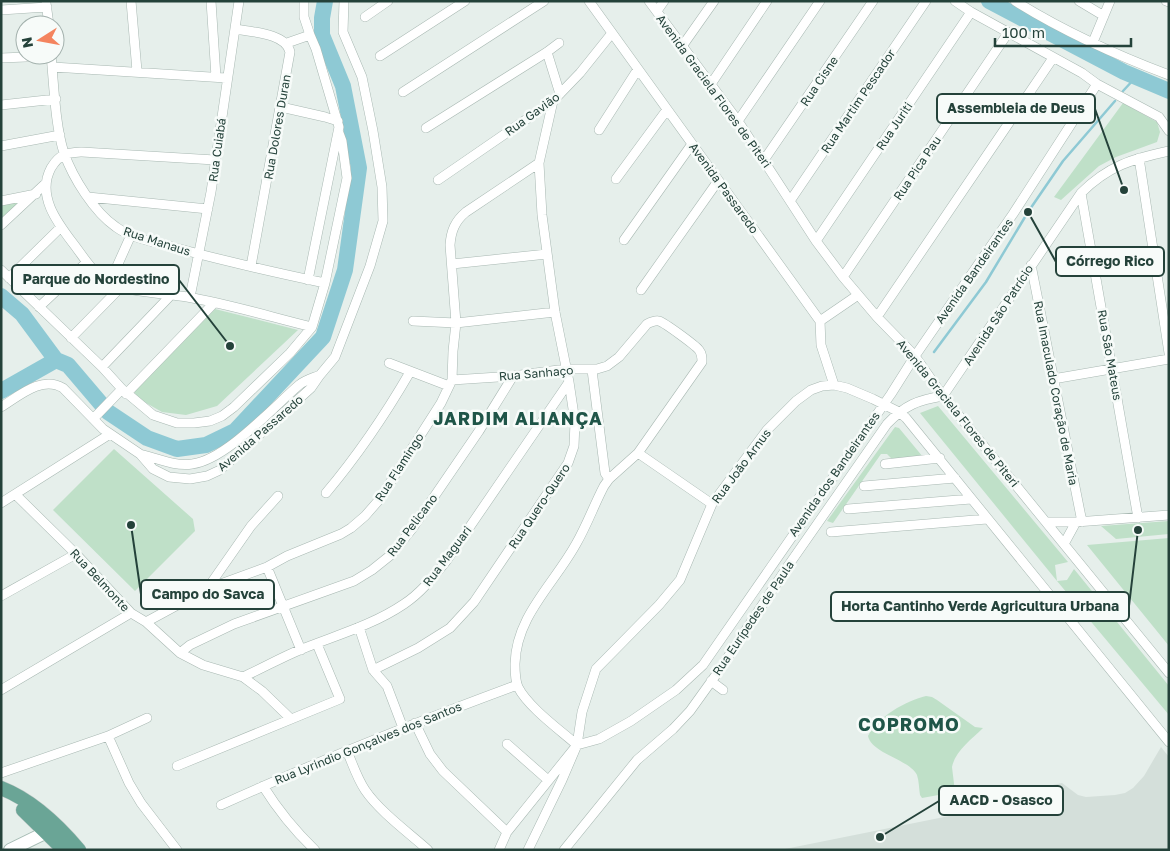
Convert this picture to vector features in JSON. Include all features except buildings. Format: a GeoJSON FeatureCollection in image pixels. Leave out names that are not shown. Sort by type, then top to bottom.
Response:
{"type":"FeatureCollection","features":[{"type":"Feature","properties":{"kind":"main road"},"geometry":{"type":"LineString","coordinates":[[1,788],[11,800],[79,850]]}},
{"type":"Feature","properties":{"kind":"main road"},"geometry":{"type":"LineString","coordinates":[[10,850],[52,830]]}},
{"type":"Feature","properties":{"kind":"main road"},"geometry":{"type":"LineString","coordinates":[[52,830],[64,850]]}},
{"type":"Feature","properties":{"kind":"street"},"geometry":{"type":"LineString","coordinates":[[131,1],[137,71]]}},
{"type":"Feature","properties":{"kind":"street"},"geometry":{"type":"LineString","coordinates":[[211,1],[216,77]]}},
{"type":"Feature","properties":{"kind":"street","name":"Rua Cuiabá"},"geometry":{"type":"LineString","coordinates":[[190,298],[208,209],[226,78],[239,1]]}},
{"type":"Feature","properties":{"kind":"street"},"geometry":{"type":"LineString","coordinates":[[1,270],[102,367],[124,392],[153,415],[177,423],[194,423],[210,421],[222,416],[234,407],[290,353],[312,327],[325,283],[347,178],[338,121],[304,17],[304,1]]}},
{"type":"Feature","properties":{"kind":"street","name":"Avenida Passaredo"},"geometry":{"type":"LineString","coordinates":[[1,407],[39,385],[51,383],[63,388],[93,419],[110,434],[140,454],[153,469],[169,477],[190,480],[207,476],[220,470],[307,393],[335,357],[342,341],[370,266],[382,220],[382,187],[374,131],[362,78],[343,32],[344,1]]}},
{"type":"Feature","properties":{"kind":"street"},"geometry":{"type":"LineString","coordinates":[[365,16],[388,1]]}},
{"type":"Feature","properties":{"kind":"street"},"geometry":{"type":"LineString","coordinates":[[380,56],[465,1]]}},
{"type":"Feature","properties":{"kind":"street"},"geometry":{"type":"LineString","coordinates":[[403,92],[544,1]]}},
{"type":"Feature","properties":{"kind":"street","name":"Avenida Passaredo"},"geometry":{"type":"LineString","coordinates":[[588,1],[820,321]]}},
{"type":"Feature","properties":{"kind":"street","name":"Avenida Graciela Flores de Piteri"},"geometry":{"type":"LineString","coordinates":[[649,1],[738,121],[816,241],[843,277],[877,317],[915,356],[944,396],[1169,673]]}},
{"type":"Feature","properties":{"kind":"street"},"geometry":{"type":"LineString","coordinates":[[657,11],[664,1]]}},
{"type":"Feature","properties":{"kind":"street"},"geometry":{"type":"LineString","coordinates":[[683,45],[714,1]]}},
{"type":"Feature","properties":{"kind":"street"},"geometry":{"type":"LineString","coordinates":[[711,84],[767,1]]}},
{"type":"Feature","properties":{"kind":"street"},"geometry":{"type":"LineString","coordinates":[[738,121],[820,1]]}},
{"type":"Feature","properties":{"kind":"street","name":"Rua Cisne"},"geometry":{"type":"LineString","coordinates":[[764,160],[873,1]]}},
{"type":"Feature","properties":{"kind":"street","name":"Rua Martim Pescador"},"geometry":{"type":"LineString","coordinates":[[790,201],[926,1]]}},
{"type":"Feature","properties":{"kind":"street"},"geometry":{"type":"LineString","coordinates":[[955,1],[971,12],[1082,74],[1096,84],[1160,118],[1169,131]]}},
{"type":"Feature","properties":{"kind":"street"},"geometry":{"type":"LineString","coordinates":[[1015,1],[1125,58],[1169,75]]}},
{"type":"Feature","properties":{"kind":"street"},"geometry":{"type":"LineString","coordinates":[[1079,1],[1104,16]]}},
{"type":"Feature","properties":{"kind":"street"},"geometry":{"type":"LineString","coordinates":[[1093,42],[1110,1]]}},
{"type":"Feature","properties":{"kind":"street"},"geometry":{"type":"LineString","coordinates":[[1,10],[47,4]]}},
{"type":"Feature","properties":{"kind":"street","name":"Rua Juriti"},"geometry":{"type":"LineString","coordinates":[[816,241],[971,12]]}},
{"type":"Feature","properties":{"kind":"street"},"geometry":{"type":"LineString","coordinates":[[235,29],[273,37],[287,43],[310,36]]}},
{"type":"Feature","properties":{"kind":"street","name":"Rua Gavião"},"geometry":{"type":"LineString","coordinates":[[438,180],[553,101],[580,73],[612,33]]}},
{"type":"Feature","properties":{"kind":"street","name":"Rua Pica Pau"},"geometry":{"type":"LineString","coordinates":[[843,277],[1008,33]]}},
{"type":"Feature","properties":{"kind":"street","name":"Rua Dolores Duran"},"geometry":{"type":"LineString","coordinates":[[251,266],[290,56],[287,43]]}},
{"type":"Feature","properties":{"kind":"street"},"geometry":{"type":"LineString","coordinates":[[426,128],[547,52],[558,43]]}},
{"type":"Feature","properties":{"kind":"street"},"geometry":{"type":"LineString","coordinates":[[547,52],[560,94]]}},
{"type":"Feature","properties":{"kind":"street"},"geometry":{"type":"LineString","coordinates":[[1,58],[15,57]]}},
{"type":"Feature","properties":{"kind":"street"},"geometry":{"type":"LineString","coordinates":[[877,317],[1054,58]]}},
{"type":"Feature","properties":{"kind":"street","name":"Rua Manaus"},"geometry":{"type":"LineString","coordinates":[[52,65],[64,153],[88,197],[107,220],[131,235],[200,254],[325,283]]}},
{"type":"Feature","properties":{"kind":"street"},"geometry":{"type":"LineString","coordinates":[[52,68],[137,71],[226,78]]}},
{"type":"Feature","properties":{"kind":"street"},"geometry":{"type":"LineString","coordinates":[[599,130],[638,69]]}},
{"type":"Feature","properties":{"kind":"street","name":"Avenida Bandeirantes"},"geometry":{"type":"LineString","coordinates":[[915,356],[1014,214],[1096,84]]}},
{"type":"Feature","properties":{"kind":"street"},"geometry":{"type":"LineString","coordinates":[[1,105],[56,99]]}},
{"type":"Feature","properties":{"kind":"street","name":"Rua Quero-Quero"},"geometry":{"type":"LineString","coordinates":[[373,670],[418,648],[450,628],[474,602],[568,463],[574,446],[575,422],[569,382],[554,312],[539,163],[553,101]]}},
{"type":"Feature","properties":{"kind":"street"},"geometry":{"type":"LineString","coordinates":[[281,107],[338,121]]}},
{"type":"Feature","properties":{"kind":"street"},"geometry":{"type":"LineString","coordinates":[[616,179],[666,111]]}},
{"type":"Feature","properties":{"kind":"street"},"geometry":{"type":"LineString","coordinates":[[308,280],[339,133]]}},
{"type":"Feature","properties":{"kind":"street"},"geometry":{"type":"LineString","coordinates":[[1,146],[60,135]]}},
{"type":"Feature","properties":{"kind":"street"},"geometry":{"type":"LineString","coordinates":[[624,240],[692,144]]}},
{"type":"Feature","properties":{"kind":"street","name":"Avenida São Patrício"},"geometry":{"type":"LineString","coordinates":[[944,396],[1081,193],[1095,179],[1125,163],[1169,151]]}},
{"type":"Feature","properties":{"kind":"street"},"geometry":{"type":"LineString","coordinates":[[1,226],[46,183],[52,166],[64,153],[82,152],[215,160]]}},
{"type":"Feature","properties":{"kind":"street"},"geometry":{"type":"LineString","coordinates":[[1139,158],[1169,353]]}},
{"type":"Feature","properties":{"kind":"street","name":"Rua Flamingo"},"geometry":{"type":"LineString","coordinates":[[146,622],[207,590],[267,567],[287,556],[341,534],[365,516],[384,492],[441,403],[451,383],[456,323],[450,238],[456,221],[466,212],[539,163]]}},
{"type":"Feature","properties":{"kind":"street"},"geometry":{"type":"LineString","coordinates":[[641,290],[718,181]]}},
{"type":"Feature","properties":{"kind":"street"},"geometry":{"type":"LineString","coordinates":[[46,183],[51,208],[61,227],[87,262],[109,284],[121,288],[172,294],[312,327]]}},
{"type":"Feature","properties":{"kind":"street","name":"Rua São Mateus"},"geometry":{"type":"LineString","coordinates":[[1081,193],[1138,518]]}},
{"type":"Feature","properties":{"kind":"street"},"geometry":{"type":"LineString","coordinates":[[1,201],[36,194]]}},
{"type":"Feature","properties":{"kind":"street"},"geometry":{"type":"LineString","coordinates":[[88,197],[208,209]]}},
{"type":"Feature","properties":{"kind":"street"},"geometry":{"type":"LineString","coordinates":[[9,278],[61,227]]}},
{"type":"Feature","properties":{"kind":"street"},"geometry":{"type":"LineString","coordinates":[[109,284],[131,235]]}},
{"type":"Feature","properties":{"kind":"street"},"geometry":{"type":"LineString","coordinates":[[452,264],[547,254]]}},
{"type":"Feature","properties":{"kind":"street"},"geometry":{"type":"LineString","coordinates":[[39,308],[87,262]]}},
{"type":"Feature","properties":{"kind":"street","name":"Rua Imaculado Coração de Maria"},"geometry":{"type":"LineString","coordinates":[[1031,265],[1054,379],[1079,522]]}},
{"type":"Feature","properties":{"kind":"street"},"geometry":{"type":"LineString","coordinates":[[71,338],[121,288]]}},
{"type":"Feature","properties":{"kind":"street"},"geometry":{"type":"LineString","coordinates":[[102,367],[172,294]]}},
{"type":"Feature","properties":{"kind":"street"},"geometry":{"type":"LineString","coordinates":[[858,295],[820,321],[821,345],[834,385],[884,404],[906,418],[1169,742]]}},
{"type":"Feature","properties":{"kind":"street"},"geometry":{"type":"LineString","coordinates":[[93,419],[124,392],[214,304]]}},
{"type":"Feature","properties":{"kind":"street"},"geometry":{"type":"LineString","coordinates":[[413,321],[456,323],[554,312]]}},
{"type":"Feature","properties":{"kind":"street","name":"Rua Sanhaço"},"geometry":{"type":"LineString","coordinates":[[389,363],[410,372],[451,383],[566,369],[592,370],[607,366],[619,357],[652,321],[658,321],[698,349],[702,355],[702,362],[638,453]]}},
{"type":"Feature","properties":{"kind":"street","name":"Avenida dos Bandeirantes"},"geometry":{"type":"LineString","coordinates":[[577,745],[599,739],[631,721],[676,690],[703,665],[884,404],[915,356]]}},
{"type":"Feature","properties":{"kind":"street"},"geometry":{"type":"LineString","coordinates":[[1054,379],[1169,359]]}},
{"type":"Feature","properties":{"kind":"street"},"geometry":{"type":"LineString","coordinates":[[592,370],[605,473],[608,479]]}},
{"type":"Feature","properties":{"kind":"street"},"geometry":{"type":"LineString","coordinates":[[326,493],[351,464],[385,414],[410,372]]}},
{"type":"Feature","properties":{"kind":"street","name":"Avenida Passaredo"},"geometry":{"type":"LineString","coordinates":[[140,454],[191,465],[202,462],[240,438],[301,384],[320,375]]}},
{"type":"Feature","properties":{"kind":"street","name":"Rua Pelicano"},"geometry":{"type":"LineString","coordinates":[[180,653],[190,645],[234,624],[354,581],[392,554],[412,529],[468,447],[513,376]]}},
{"type":"Feature","properties":{"kind":"street","name":"Rua Maguari"},"geometry":{"type":"LineString","coordinates":[[243,677],[300,650],[360,627],[405,604],[425,587],[447,560],[569,382]]}},
{"type":"Feature","properties":{"kind":"street","name":"Rua João Arnus"},"geometry":{"type":"LineString","coordinates":[[577,745],[582,712],[596,669],[659,605],[680,580],[712,504],[767,430],[796,401],[811,390],[822,386],[834,385]]}},
{"type":"Feature","properties":{"kind":"street","name":"Rua Eurípedes de Paula"},"geometry":{"type":"LineString","coordinates":[[564,850],[637,760],[678,724],[711,681],[887,424],[899,412],[910,405],[944,396]]}},
{"type":"Feature","properties":{"kind":"street"},"geometry":{"type":"LineString","coordinates":[[1,503],[110,434]]}},
{"type":"Feature","properties":{"kind":"street"},"geometry":{"type":"LineString","coordinates":[[577,745],[524,697],[517,685],[515,672],[516,644],[521,631],[543,593],[575,546],[608,479],[638,453],[712,504]]}},
{"type":"Feature","properties":{"kind":"street"},"geometry":{"type":"LineString","coordinates":[[885,464],[940,458]]}},
{"type":"Feature","properties":{"kind":"street"},"geometry":{"type":"LineString","coordinates":[[864,486],[955,478]]}},
{"type":"Feature","properties":{"kind":"street","name":"Rua Belmonte"},"geometry":{"type":"LineString","coordinates":[[16,494],[76,554],[131,614],[146,622],[180,653],[204,665],[243,677],[262,691],[291,719]]}},
{"type":"Feature","properties":{"kind":"street"},"geometry":{"type":"LineString","coordinates":[[207,590],[251,526],[278,496]]}},
{"type":"Feature","properties":{"kind":"street"},"geometry":{"type":"LineString","coordinates":[[848,509],[971,498]]}},
{"type":"Feature","properties":{"kind":"street"},"geometry":{"type":"LineString","coordinates":[[1046,522],[1079,522],[1169,515]]}},
{"type":"Feature","properties":{"kind":"street"},"geometry":{"type":"LineString","coordinates":[[831,532],[987,519]]}},
{"type":"Feature","properties":{"kind":"street"},"geometry":{"type":"LineString","coordinates":[[1064,544],[1079,522]]}},
{"type":"Feature","properties":{"kind":"street"},"geometry":{"type":"LineString","coordinates":[[1,596],[76,554]]}},
{"type":"Feature","properties":{"kind":"street"},"geometry":{"type":"LineString","coordinates":[[267,567],[300,650]]}},
{"type":"Feature","properties":{"kind":"street"},"geometry":{"type":"LineString","coordinates":[[1,690],[131,614]]}},
{"type":"Feature","properties":{"kind":"street"},"geometry":{"type":"LineString","coordinates":[[360,627],[373,670],[387,686],[403,728]]}},
{"type":"Feature","properties":{"kind":"street"},"geometry":{"type":"LineString","coordinates":[[177,766],[340,699],[317,644]]}},
{"type":"Feature","properties":{"kind":"street"},"geometry":{"type":"LineString","coordinates":[[711,681],[723,690]]}},
{"type":"Feature","properties":{"kind":"street","name":"Rua Lyrindio Gonçalves dos Santos"},"geometry":{"type":"LineString","coordinates":[[221,805],[415,723],[517,685]]}},
{"type":"Feature","properties":{"kind":"street"},"geometry":{"type":"LineString","coordinates":[[1,773],[108,736],[146,718]]}},
{"type":"Feature","properties":{"kind":"street"},"geometry":{"type":"LineString","coordinates":[[415,723],[430,754],[443,771],[507,832]]}},
{"type":"Feature","properties":{"kind":"street"},"geometry":{"type":"LineString","coordinates":[[108,736],[140,803],[177,850]]}},
{"type":"Feature","properties":{"kind":"street"},"geometry":{"type":"LineString","coordinates":[[507,744],[548,780]]}},
{"type":"Feature","properties":{"kind":"street"},"geometry":{"type":"LineString","coordinates":[[499,850],[507,832],[577,745]]}},
{"type":"Feature","properties":{"kind":"street"},"geometry":{"type":"LineString","coordinates":[[528,850],[577,745]]}},
{"type":"Feature","properties":{"kind":"street"},"geometry":{"type":"LineString","coordinates":[[347,751],[358,779],[366,792],[428,850]]}},
{"type":"Feature","properties":{"kind":"street"},"geometry":{"type":"LineString","coordinates":[[263,786],[274,805],[315,850]]}},
{"type":"Feature","properties":{"kind":"shaded area"},"geometry":{"type":"Polygon","coordinates":[[[1161,747],[1169,757],[1169,850],[780,850],[974,811],[975,802],[1062,783],[1078,795],[1086,797],[1125,793],[1133,788],[1144,776],[1161,747]]]}},
{"type":"Feature","properties":{"kind":"green space"},"geometry":{"type":"Polygon","coordinates":[[[1123,103],[1157,122],[1160,132],[1157,142],[1116,157],[1099,166],[1061,200],[1054,197],[1123,103]]]}},
{"type":"Feature","properties":{"kind":"green space"},"geometry":{"type":"Polygon","coordinates":[[[28,199],[1,221],[1,205],[28,199]]]}},
{"type":"Feature","properties":{"kind":"green space"},"geometry":{"type":"Polygon","coordinates":[[[215,309],[298,330],[217,406],[186,415],[162,412],[139,399],[134,392],[215,309]]]}},
{"type":"Feature","properties":{"kind":"green space"},"geometry":{"type":"Polygon","coordinates":[[[938,406],[1068,562],[1055,565],[1057,581],[920,413],[938,406]]]}},
{"type":"Feature","properties":{"kind":"green space"},"geometry":{"type":"Polygon","coordinates":[[[895,427],[899,428],[923,457],[893,460],[887,454],[881,454],[833,523],[827,521],[895,427]]]}},
{"type":"Feature","properties":{"kind":"green space"},"geometry":{"type":"Polygon","coordinates":[[[114,449],[193,519],[195,531],[135,591],[53,510],[114,449]]]}},
{"type":"Feature","properties":{"kind":"green space"},"geometry":{"type":"Polygon","coordinates":[[[1169,521],[1169,534],[1116,539],[1101,526],[1169,521]]]}},
{"type":"Feature","properties":{"kind":"green space"},"geometry":{"type":"Polygon","coordinates":[[[1169,538],[1169,646],[1087,545],[1169,538]]]}},
{"type":"Feature","properties":{"kind":"green space"},"geometry":{"type":"Polygon","coordinates":[[[1074,569],[1169,686],[1169,715],[1057,581],[1067,580],[1074,569]]]}},
{"type":"Feature","properties":{"kind":"green space"},"geometry":{"type":"Polygon","coordinates":[[[926,696],[937,700],[975,727],[983,728],[965,746],[954,761],[952,767],[955,792],[922,798],[917,775],[913,769],[876,747],[868,736],[885,716],[910,701],[926,696]]]}},
{"type":"Feature","properties":{"kind":"waterway"},"geometry":{"type":"LineString","coordinates":[[1,296],[22,314],[56,360],[68,365],[108,412],[147,438],[177,449],[206,445],[235,431],[323,337],[345,270],[359,168],[343,86],[322,35],[325,1]]}},
{"type":"Feature","properties":{"kind":"waterway"},"geometry":{"type":"LineString","coordinates":[[989,1],[1124,72],[1169,91]]}},
{"type":"Feature","properties":{"kind":"waterway"},"geometry":{"type":"LineString","coordinates":[[1123,91],[1136,77]]}},
{"type":"Feature","properties":{"kind":"waterway"},"geometry":{"type":"LineString","coordinates":[[934,352],[986,282],[1028,212],[1063,161],[1115,101]]}},
{"type":"Feature","properties":{"kind":"waterway"},"geometry":{"type":"LineString","coordinates":[[1,391],[56,360]]}},
{"type":"Feature","properties":{"kind":"place","name":"Assembleia de Deus"},"geometry":{"type":"Point","coordinates":[1124,190]}},
{"type":"Feature","properties":{"kind":"place","name":"Córrego Rico"},"geometry":{"type":"Point","coordinates":[1028,212]}},
{"type":"Feature","properties":{"kind":"place","name":"Parque do Nordestino"},"geometry":{"type":"Point","coordinates":[230,346]}},
{"type":"Feature","properties":{"kind":"place","name":"Campo do Savca"},"geometry":{"type":"Point","coordinates":[131,525]}},
{"type":"Feature","properties":{"kind":"place","name":"Horta Cantinho Verde Agricultura Urbana"},"geometry":{"type":"Point","coordinates":[1138,530]}},
{"type":"Feature","properties":{"kind":"place","name":"AACD - Osasco"},"geometry":{"type":"Point","coordinates":[880,837]}},
{"type":"Feature","properties":{"kind":"district","name":"JARDIM ALIANÇA"},"geometry":{"type":"Point","coordinates":[518,418]}},
{"type":"Feature","properties":{"kind":"district","name":"COPROMO"},"geometry":{"type":"Point","coordinates":[909,724]}}]}
